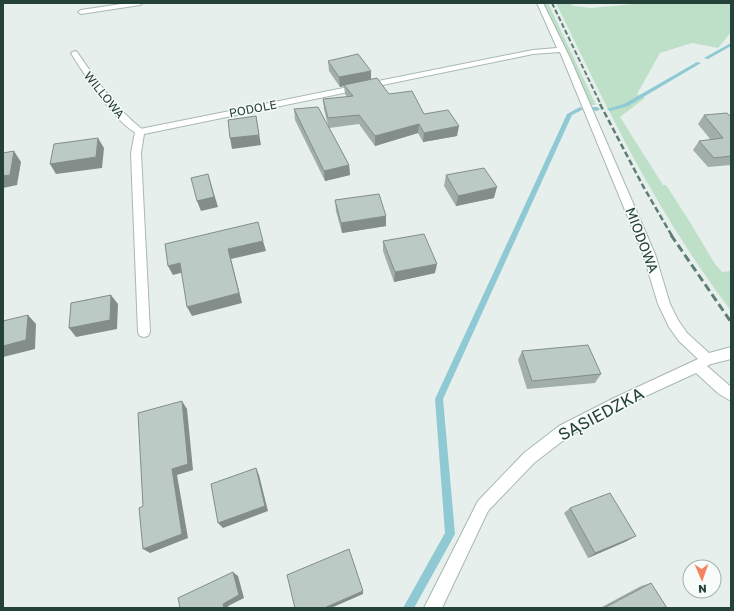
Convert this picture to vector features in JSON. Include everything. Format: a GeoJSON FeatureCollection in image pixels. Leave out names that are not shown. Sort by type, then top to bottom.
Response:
{"type":"FeatureCollection","features":[{"type":"Feature","properties":{"kind":"street","name":"MIODOWA"},"geometry":{"type":"LineString","coordinates":[[540,3],[562,50],[649,254],[664,304],[683,337],[724,390],[731,395]]}},
{"type":"Feature","properties":{"kind":"street","name":"PODOLE"},"geometry":{"type":"LineString","coordinates":[[140,132],[533,52],[562,50]]}},
{"type":"Feature","properties":{"kind":"street"},"geometry":{"type":"LineString","coordinates":[[140,132],[136,153],[144,332]]}},
{"type":"Feature","properties":{"kind":"street","name":"SĄSIEDZKA"},"geometry":{"type":"LineString","coordinates":[[433,608],[483,506],[529,458],[564,431],[619,402],[703,362],[731,353]]}},
{"type":"Feature","properties":{"kind":"lane"},"geometry":{"type":"LineString","coordinates":[[81,12],[140,3]]}},
{"type":"Feature","properties":{"kind":"lane","name":"WILLOWA"},"geometry":{"type":"LineString","coordinates":[[74,53],[86,74],[109,102],[126,122],[140,132]]}},
{"type":"Feature","properties":{"kind":"green space"},"geometry":{"type":"Polygon","coordinates":[[[542,3],[548,3],[596,105],[590,105],[542,3]]]}},
{"type":"Feature","properties":{"kind":"green space"},"geometry":{"type":"Polygon","coordinates":[[[556,3],[570,3],[573,6],[591,8],[644,3],[731,4],[731,32],[718,48],[692,43],[660,53],[637,94],[645,98],[620,117],[663,185],[666,185],[688,219],[715,264],[722,272],[731,271],[731,311],[691,254],[643,175],[612,117],[556,3]]]}},
{"type":"Feature","properties":{"kind":"building"},"geometry":{"type":"Polygon","coordinates":[[[358,54],[371,71],[339,77],[328,61],[358,54]]]}},
{"type":"Feature","properties":{"kind":"building"},"geometry":{"type":"Polygon","coordinates":[[[377,78],[389,94],[412,91],[424,114],[448,110],[459,126],[424,133],[419,124],[375,136],[359,115],[328,118],[323,99],[353,96],[344,85],[377,78]]]}},
{"type":"Feature","properties":{"kind":"building"},"geometry":{"type":"Polygon","coordinates":[[[318,107],[349,165],[324,171],[294,109],[318,107]]]}},
{"type":"Feature","properties":{"kind":"building"},"geometry":{"type":"Polygon","coordinates":[[[727,113],[731,117],[731,156],[714,158],[699,141],[723,138],[704,115],[727,113]]]}},
{"type":"Feature","properties":{"kind":"building"},"geometry":{"type":"Polygon","coordinates":[[[256,116],[259,135],[230,138],[228,120],[256,116]]]}},
{"type":"Feature","properties":{"kind":"building"},"geometry":{"type":"Polygon","coordinates":[[[98,138],[96,157],[50,164],[54,144],[98,138]]]}},
{"type":"Feature","properties":{"kind":"building"},"geometry":{"type":"Polygon","coordinates":[[[14,151],[10,175],[3,176],[3,153],[14,151]]]}},
{"type":"Feature","properties":{"kind":"building"},"geometry":{"type":"Polygon","coordinates":[[[484,168],[497,187],[458,196],[446,175],[484,168]]]}},
{"type":"Feature","properties":{"kind":"building"},"geometry":{"type":"Polygon","coordinates":[[[208,174],[214,197],[197,201],[191,178],[208,174]]]}},
{"type":"Feature","properties":{"kind":"building"},"geometry":{"type":"Polygon","coordinates":[[[379,194],[386,216],[341,223],[335,200],[379,194]]]}},
{"type":"Feature","properties":{"kind":"building"},"geometry":{"type":"Polygon","coordinates":[[[258,222],[263,241],[228,249],[239,293],[187,307],[180,263],[168,266],[165,244],[258,222]]]}},
{"type":"Feature","properties":{"kind":"building"},"geometry":{"type":"Polygon","coordinates":[[[424,234],[437,264],[395,272],[383,241],[424,234]]]}},
{"type":"Feature","properties":{"kind":"building"},"geometry":{"type":"Polygon","coordinates":[[[111,295],[110,320],[69,328],[71,303],[111,295]]]}},
{"type":"Feature","properties":{"kind":"building"},"geometry":{"type":"Polygon","coordinates":[[[28,315],[26,340],[3,346],[3,321],[28,315]]]}},
{"type":"Feature","properties":{"kind":"building"},"geometry":{"type":"Polygon","coordinates":[[[588,345],[601,374],[532,381],[522,351],[588,345]]]}},
{"type":"Feature","properties":{"kind":"building"},"geometry":{"type":"Polygon","coordinates":[[[182,401],[188,464],[172,469],[182,534],[143,549],[139,508],[143,506],[138,413],[182,401]]]}},
{"type":"Feature","properties":{"kind":"building"},"geometry":{"type":"Polygon","coordinates":[[[256,468],[265,506],[218,523],[211,484],[256,468]]]}},
{"type":"Feature","properties":{"kind":"building"},"geometry":{"type":"Polygon","coordinates":[[[610,493],[636,536],[595,553],[570,508],[610,493]]]}},
{"type":"Feature","properties":{"kind":"building"},"geometry":{"type":"Polygon","coordinates":[[[349,549],[363,591],[324,608],[295,608],[287,575],[349,549]]]}},
{"type":"Feature","properties":{"kind":"building"},"geometry":{"type":"Polygon","coordinates":[[[233,572],[239,595],[223,604],[224,608],[180,608],[178,598],[233,572]]]}},
{"type":"Feature","properties":{"kind":"building"},"geometry":{"type":"Polygon","coordinates":[[[651,583],[667,608],[604,608],[651,583]]]}},
{"type":"Feature","properties":{"kind":"waterway"},"geometry":{"type":"LineString","coordinates":[[706,58],[731,44]]}},
{"type":"Feature","properties":{"kind":"waterway"},"geometry":{"type":"LineString","coordinates":[[610,109],[626,105],[699,63]]}},
{"type":"Feature","properties":{"kind":"waterway"},"geometry":{"type":"LineString","coordinates":[[408,608],[450,534],[439,399],[570,114],[580,109]]}},
{"type":"Feature","properties":{"kind":"railway"},"geometry":{"type":"LineString","coordinates":[[552,3],[601,105]]}},
{"type":"Feature","properties":{"kind":"railway"},"geometry":{"type":"LineString","coordinates":[[600,104],[643,186],[672,236]]}},
{"type":"Feature","properties":{"kind":"railway"},"geometry":{"type":"LineString","coordinates":[[671,235],[731,322]]}}]}
